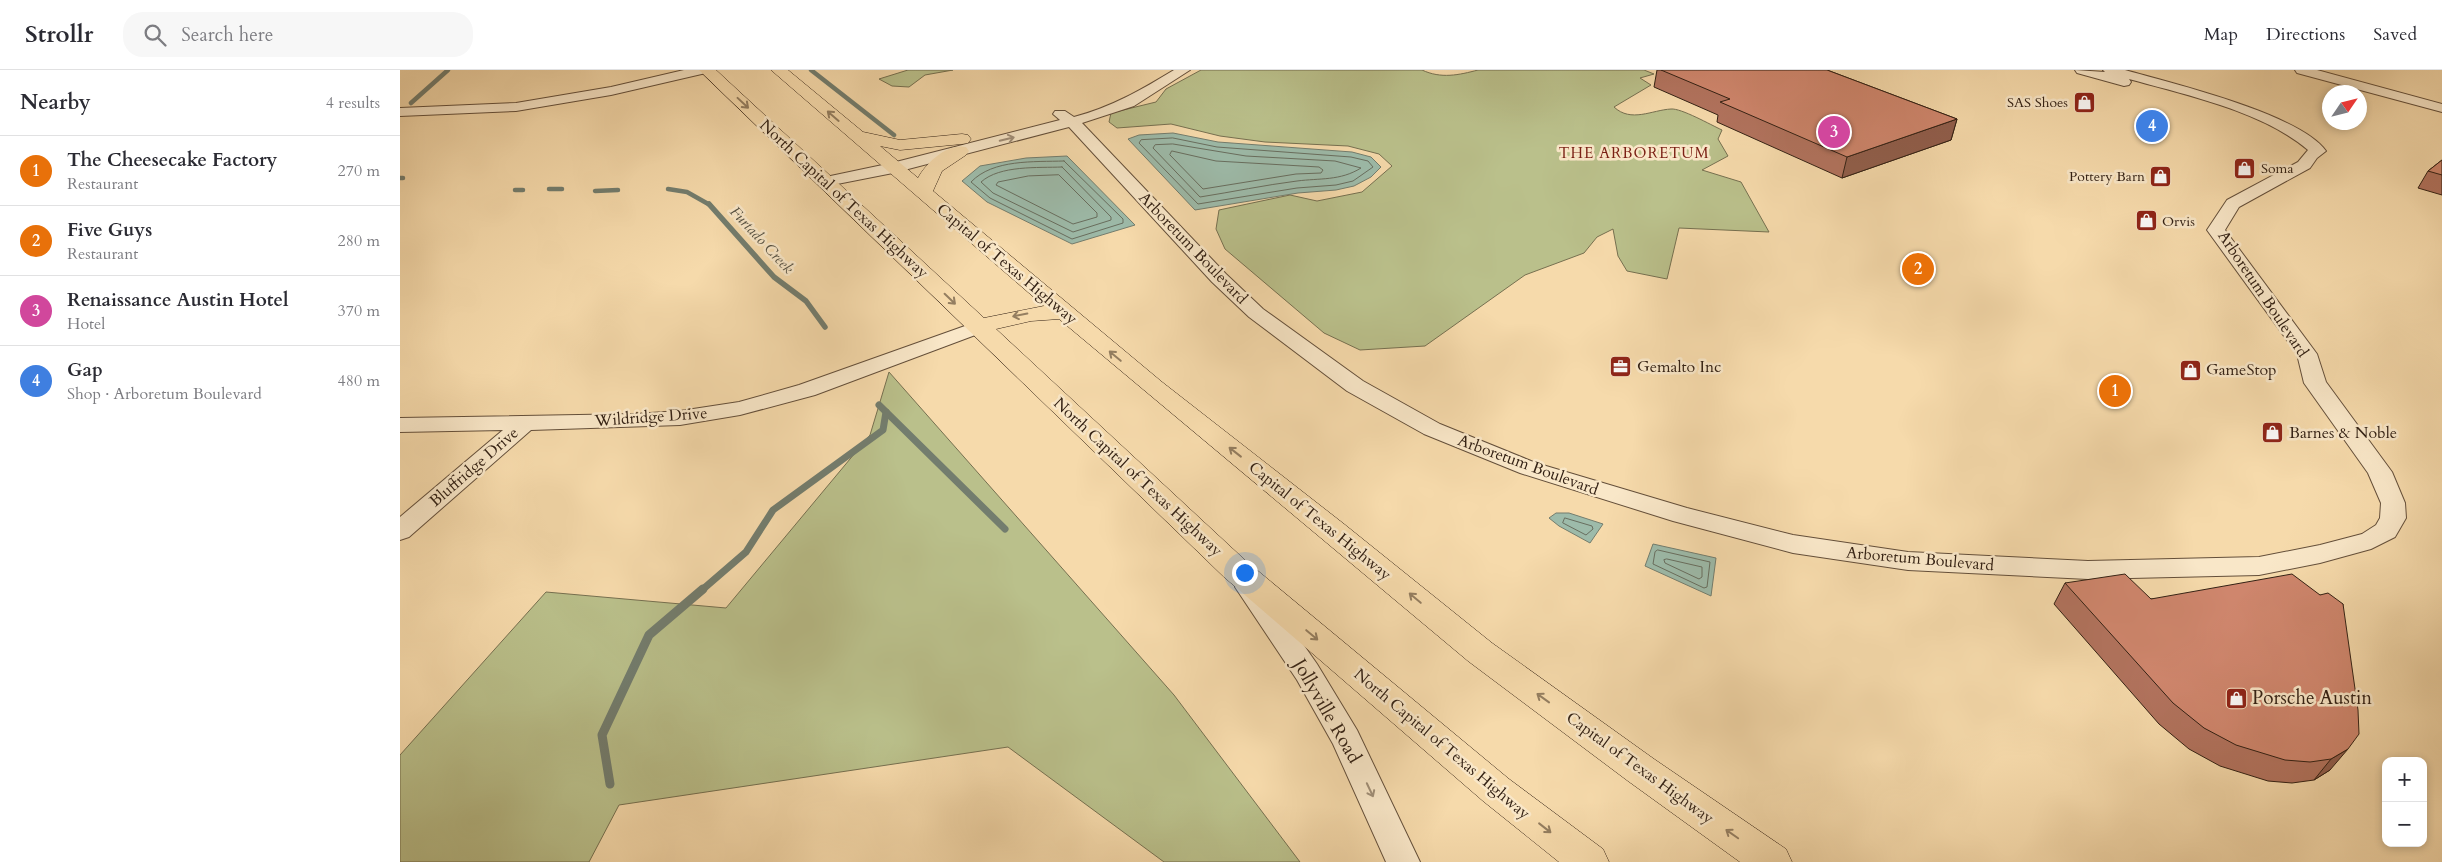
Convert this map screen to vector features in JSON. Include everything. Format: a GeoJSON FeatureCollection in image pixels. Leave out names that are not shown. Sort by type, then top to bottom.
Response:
{"type":"FeatureCollection","features":[{"type":"Feature","properties":{"kind":"highway","name":"North Capital of Texas Highway"},"geometry":{"type":"LineString","coordinates":[[707,70],[827,181],[1235,569],[1496,790],[1589,862]]}},
{"type":"Feature","properties":{"kind":"highway"},"geometry":{"type":"LineString","coordinates":[[779,70],[888,164]]}},
{"type":"Feature","properties":{"kind":"highway"},"geometry":{"type":"LineString","coordinates":[[856,136],[900,145],[961,145]]}},
{"type":"Feature","properties":{"kind":"highway"},"geometry":{"type":"LineString","coordinates":[[923,193],[929,172],[936,164],[961,145]]}},
{"type":"Feature","properties":{"kind":"highway","name":"Capital of Texas Highway"},"geometry":{"type":"LineString","coordinates":[[888,164],[1063,312],[1480,652],[1641,770],[1772,862]]}},
{"type":"Feature","properties":{"kind":"highway"},"geometry":{"type":"LineString","coordinates":[[979,327],[1016,316],[1038,312],[1063,312]]}},
{"type":"Feature","properties":{"kind":"street"},"geometry":{"type":"LineString","coordinates":[[400,112],[516,107],[611,91],[701,70]]}},
{"type":"Feature","properties":{"kind":"street"},"geometry":{"type":"LineString","coordinates":[[1067,118],[1108,99],[1160,70]]}},
{"type":"Feature","properties":{"kind":"street"},"geometry":{"type":"LineString","coordinates":[[827,181],[1130,103],[1183,70]]}},
{"type":"Feature","properties":{"kind":"street"},"geometry":{"type":"LineString","coordinates":[[2082,70],[2222,113],[2276,135],[2311,155],[2318,151],[2312,144],[2276,124],[2205,98],[2110,70]]}},
{"type":"Feature","properties":{"kind":"street"},"geometry":{"type":"LineString","coordinates":[[2302,70],[2442,108]]}},
{"type":"Feature","properties":{"kind":"street"},"geometry":{"type":"LineString","coordinates":[[2334,70],[2442,100]]}},
{"type":"Feature","properties":{"kind":"street","name":"Arboretum Boulevard"},"geometry":{"type":"LineString","coordinates":[[1067,118],[1219,278],[1256,313],[1355,386],[1440,432],[1528,468],[1580,486],[1793,544],[1908,561],[2088,570],[2259,566],[2320,554],[2371,540],[2386,530],[2393,518],[2393,503],[2380,472],[2315,383],[2307,354],[2216,230],[2233,204],[2304,165],[2311,155]]}},
{"type":"Feature","properties":{"kind":"street","name":"Wildridge Drive"},"geometry":{"type":"LineString","coordinates":[[400,425],[680,418],[740,408],[807,390],[979,327]]}},
{"type":"Feature","properties":{"kind":"street","name":"Bluffridge Drive"},"geometry":{"type":"LineString","coordinates":[[400,531],[525,423]]}},
{"type":"Feature","properties":{"kind":"street","name":"Jollyville Road"},"geometry":{"type":"LineString","coordinates":[[1235,569],[1307,672],[1346,739],[1403,862]]}},
{"type":"Feature","properties":{"kind":"green space"},"geometry":{"type":"Polygon","coordinates":[[[908,70],[953,70],[925,75],[909,87],[892,86],[879,79],[908,70]]]}},
{"type":"Feature","properties":{"kind":"green space"},"geometry":{"type":"Polygon","coordinates":[[[1201,70],[1422,70],[1443,75],[1457,75],[1478,70],[1644,70],[1654,74],[1640,78],[1651,85],[1614,107],[1621,112],[1634,115],[1676,109],[1722,130],[1718,139],[1728,156],[1702,170],[1741,182],[1769,232],[1679,228],[1667,279],[1627,271],[1618,256],[1613,229],[1597,237],[1584,253],[1525,275],[1425,346],[1360,350],[1324,333],[1225,249],[1216,229],[1219,210],[1290,195],[1317,201],[1362,192],[1392,166],[1379,154],[1348,146],[1265,142],[1220,136],[1171,124],[1117,128],[1109,122],[1111,113],[1156,102],[1166,89],[1201,70]]]}},
{"type":"Feature","properties":{"kind":"green space"},"geometry":{"type":"Polygon","coordinates":[[[889,372],[1174,695],[1300,862],[1164,862],[1008,747],[619,805],[589,862],[400,862],[400,755],[546,592],[726,608],[870,435],[889,372]]]}},
{"type":"Feature","properties":{"kind":"water"},"geometry":{"type":"Polygon","coordinates":[[[1173,133],[1218,142],[1352,152],[1371,157],[1381,167],[1371,177],[1354,186],[1195,210],[1128,139],[1139,135],[1173,133]]]}},
{"type":"Feature","properties":{"kind":"water"},"geometry":{"type":"Polygon","coordinates":[[[1067,156],[1135,225],[1072,244],[987,202],[962,181],[980,166],[1026,158],[1067,156]]]}},
{"type":"Feature","properties":{"kind":"water"},"geometry":{"type":"Polygon","coordinates":[[[1556,513],[1569,513],[1603,524],[1590,543],[1559,526],[1549,518],[1556,513]]]}},
{"type":"Feature","properties":{"kind":"water"},"geometry":{"type":"Polygon","coordinates":[[[1653,544],[1716,558],[1711,596],[1645,566],[1653,544]]]}},
{"type":"Feature","properties":{"kind":"building"},"geometry":{"type":"Polygon","coordinates":[[[1661,70],[1827,70],[1957,119],[1847,157],[1720,102],[1730,99],[1661,70]]]}},
{"type":"Feature","properties":{"kind":"building"},"geometry":{"type":"Polygon","coordinates":[[[2442,160],[2442,175],[2428,171],[2442,160]]]}},
{"type":"Feature","properties":{"kind":"building","name":"Porsche Austin"},"geometry":{"type":"Polygon","coordinates":[[[2125,574],[2151,599],[2292,574],[2320,595],[2328,593],[2343,604],[2358,710],[2359,734],[2348,749],[2331,759],[2310,762],[2285,760],[2236,745],[2204,728],[2173,703],[2065,583],[2125,574]]]}},
{"type":"Feature","properties":{"kind":"waterway","name":"Furtado Creek"},"geometry":{"type":"LineString","coordinates":[[411,103],[448,70]]}},
{"type":"Feature","properties":{"kind":"waterway"},"geometry":{"type":"LineString","coordinates":[[811,70],[894,135]]}},
{"type":"Feature","properties":{"kind":"waterway","name":"Furtado Creek"},"geometry":{"type":"LineString","coordinates":[[549,189],[562,189]]}},
{"type":"Feature","properties":{"kind":"waterway","name":"Furtado Creek"},"geometry":{"type":"LineString","coordinates":[[668,189],[687,192],[710,205]]}},
{"type":"Feature","properties":{"kind":"waterway","name":"Furtado Creek"},"geometry":{"type":"LineString","coordinates":[[515,190],[523,190]]}},
{"type":"Feature","properties":{"kind":"waterway","name":"Furtado Creek"},"geometry":{"type":"LineString","coordinates":[[595,191],[618,190]]}},
{"type":"Feature","properties":{"kind":"waterway","name":"Furtado Creek"},"geometry":{"type":"LineString","coordinates":[[710,205],[774,277],[806,301],[825,327]]}},
{"type":"Feature","properties":{"kind":"waterway","name":"Furtado Creek"},"geometry":{"type":"LineString","coordinates":[[879,405],[1005,529]]}},
{"type":"Feature","properties":{"kind":"waterway"},"geometry":{"type":"LineString","coordinates":[[702,590],[746,552],[773,510],[883,430],[886,412]]}},
{"type":"Feature","properties":{"kind":"waterway"},"geometry":{"type":"LineString","coordinates":[[610,784],[602,735],[649,635],[703,589]]}},
{"type":"Feature","properties":{"kind":"place","name":"SAS Shoes"},"geometry":{"type":"Point","coordinates":[2084,102]}},
{"type":"Feature","properties":{"kind":"place","name":"Gap"},"geometry":{"type":"Point","coordinates":[2152,126]}},
{"type":"Feature","properties":{"kind":"place","name":"Renaissance Austin Hotel"},"geometry":{"type":"Point","coordinates":[1834,132]}},
{"type":"Feature","properties":{"kind":"place","name":"Soma"},"geometry":{"type":"Point","coordinates":[2245,168]}},
{"type":"Feature","properties":{"kind":"place","name":"Pottery Barn"},"geometry":{"type":"Point","coordinates":[2161,176]}},
{"type":"Feature","properties":{"kind":"place","name":"Orvis"},"geometry":{"type":"Point","coordinates":[2146,221]}},
{"type":"Feature","properties":{"kind":"place","name":"Five Guys"},"geometry":{"type":"Point","coordinates":[1918,269]}},
{"type":"Feature","properties":{"kind":"place","name":"Gemalto Inc"},"geometry":{"type":"Point","coordinates":[1621,367]}},
{"type":"Feature","properties":{"kind":"place","name":"GameStop"},"geometry":{"type":"Point","coordinates":[2190,370]}},
{"type":"Feature","properties":{"kind":"place","name":"The Cheesecake Factory"},"geometry":{"type":"Point","coordinates":[2115,391]}},
{"type":"Feature","properties":{"kind":"place","name":"Barnes & Noble"},"geometry":{"type":"Point","coordinates":[2273,433]}},
{"type":"Feature","properties":{"kind":"place","name":"Porsche Austin"},"geometry":{"type":"Point","coordinates":[2236,698]}},
{"type":"Feature","properties":{"kind":"district","name":"THE ARBORETUM"},"geometry":{"type":"Point","coordinates":[1634,153]}}]}
